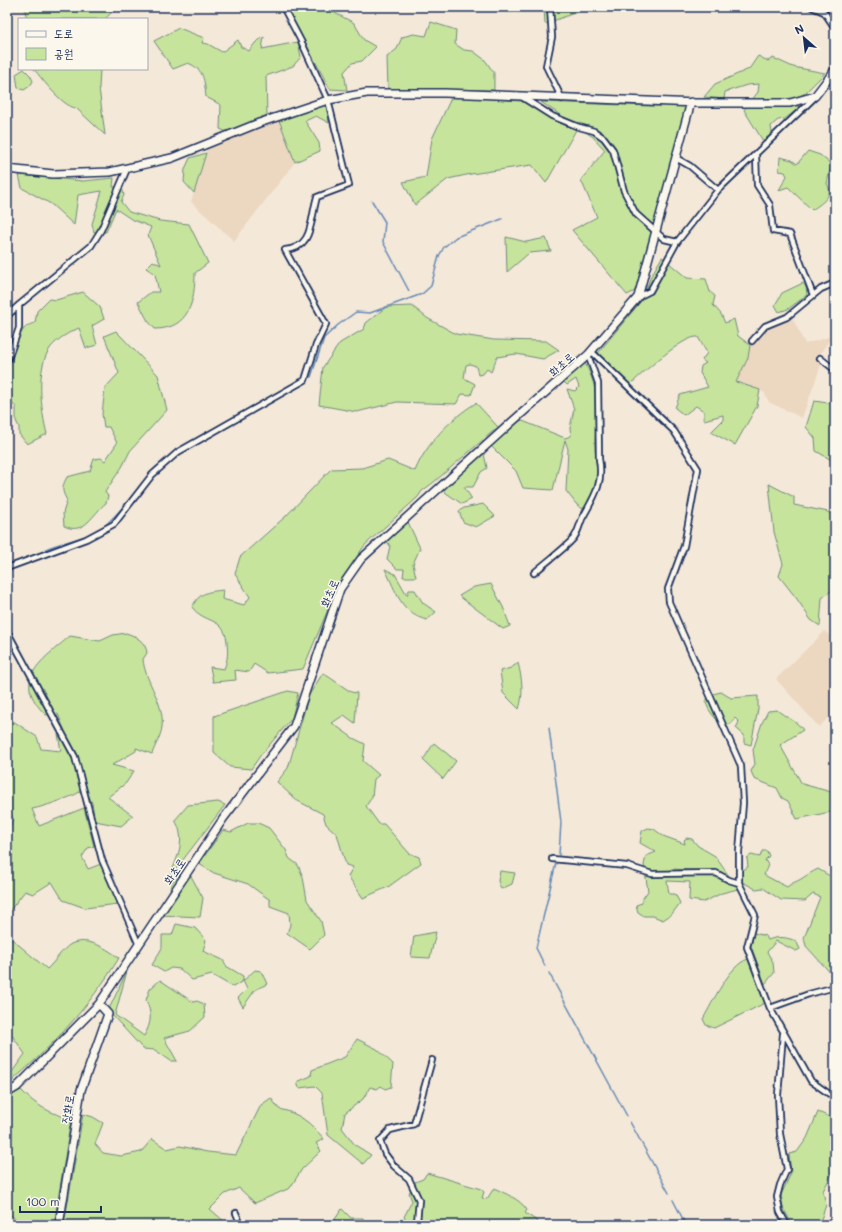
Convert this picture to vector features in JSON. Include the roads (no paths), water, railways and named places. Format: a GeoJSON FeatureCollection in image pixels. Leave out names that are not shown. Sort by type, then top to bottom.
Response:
{"type":"FeatureCollection","features":[{"type":"Feature","properties":{"kind":"street"},"geometry":{"type":"LineString","coordinates":[[7,568],[86,539],[114,524],[152,476],[178,452],[306,380],[316,346],[326,324],[285,250],[294,249],[301,245],[311,229],[317,197],[349,185],[328,100],[302,43],[283,7]]}},
{"type":"Feature","properties":{"kind":"street"},"geometry":{"type":"LineString","coordinates":[[550,7],[552,37],[546,66],[562,99]]}},
{"type":"Feature","properties":{"kind":"street"},"geometry":{"type":"LineString","coordinates":[[812,7],[824,12],[835,28]]}},
{"type":"Feature","properties":{"kind":"street"},"geometry":{"type":"LineString","coordinates":[[638,297],[650,291],[677,242],[718,190],[756,155],[815,96],[835,70]]}},
{"type":"Feature","properties":{"kind":"street"},"geometry":{"type":"LineString","coordinates":[[7,169],[53,174],[110,172],[172,158],[259,123],[328,100],[367,93],[445,93],[562,99],[790,103],[815,96]]}},
{"type":"Feature","properties":{"kind":"street"},"geometry":{"type":"LineString","coordinates":[[520,96],[552,116],[579,127],[594,131],[604,138],[613,150],[624,191],[636,214],[664,239],[677,242]]}},
{"type":"Feature","properties":{"kind":"street","name":"화초로"},"geometry":{"type":"LineString","coordinates":[[7,1093],[17,1087],[100,1004],[163,906],[223,819],[294,726],[340,589],[361,559],[590,353],[638,297],[691,102]]}},
{"type":"Feature","properties":{"kind":"street"},"geometry":{"type":"LineString","coordinates":[[756,155],[757,185],[770,205],[773,231],[790,234],[813,295]]}},
{"type":"Feature","properties":{"kind":"street"},"geometry":{"type":"LineString","coordinates":[[676,158],[690,166],[718,190]]}},
{"type":"Feature","properties":{"kind":"street"},"geometry":{"type":"LineString","coordinates":[[7,316],[90,246],[101,230],[126,168]]}},
{"type":"Feature","properties":{"kind":"street"},"geometry":{"type":"LineString","coordinates":[[752,341],[765,326],[787,317],[821,288],[835,284]]}},
{"type":"Feature","properties":{"kind":"street"},"geometry":{"type":"LineString","coordinates":[[7,362],[19,328],[19,305]]}},
{"type":"Feature","properties":{"kind":"street"},"geometry":{"type":"LineString","coordinates":[[534,573],[574,538],[582,519],[591,505],[599,483],[602,471],[599,459],[598,383],[590,353]]}},
{"type":"Feature","properties":{"kind":"street"},"geometry":{"type":"LineString","coordinates":[[590,353],[674,431],[698,469],[684,546],[668,589],[669,602],[741,766],[743,803],[739,852],[740,883],[755,915],[747,947],[770,1008],[783,1034],[804,1066],[811,1081],[835,1098]]}},
{"type":"Feature","properties":{"kind":"street"},"geometry":{"type":"LineString","coordinates":[[820,358],[835,370]]}},
{"type":"Feature","properties":{"kind":"street"},"geometry":{"type":"LineString","coordinates":[[7,631],[75,757],[102,860],[139,945]]}},
{"type":"Feature","properties":{"kind":"street"},"geometry":{"type":"LineString","coordinates":[[552,859],[627,866],[652,874],[716,873],[729,880],[740,883]]}},
{"type":"Feature","properties":{"kind":"street"},"geometry":{"type":"LineString","coordinates":[[770,1008],[809,994],[835,987]]}},
{"type":"Feature","properties":{"kind":"street","name":"장화로"},"geometry":{"type":"LineString","coordinates":[[59,1225],[81,1090],[108,1014],[100,1004]]}},
{"type":"Feature","properties":{"kind":"street"},"geometry":{"type":"LineString","coordinates":[[783,1034],[778,1095],[780,1134],[787,1169],[780,1185],[777,1197],[780,1212],[787,1225]]}},
{"type":"Feature","properties":{"kind":"street"},"geometry":{"type":"LineString","coordinates":[[419,1225],[417,1222],[419,1200],[409,1180],[394,1166],[385,1154],[380,1141],[390,1130],[414,1124],[432,1060]]}},
{"type":"Feature","properties":{"kind":"street"},"geometry":{"type":"LineString","coordinates":[[236,1213],[241,1225]]}},
{"type":"Feature","properties":{"kind":"waterway"},"geometry":{"type":"LineString","coordinates":[[372,201],[385,222],[383,242],[409,291]]}},
{"type":"Feature","properties":{"kind":"waterway"},"geometry":{"type":"LineString","coordinates":[[311,377],[324,338],[338,325],[356,312],[370,313],[422,294],[431,286],[439,256],[444,247],[456,237],[502,219]]}},
{"type":"Feature","properties":{"kind":"waterway"},"geometry":{"type":"LineString","coordinates":[[191,442],[301,380]]}},
{"type":"Feature","properties":{"kind":"waterway"},"geometry":{"type":"LineString","coordinates":[[150,474],[156,467],[177,451]]}},
{"type":"Feature","properties":{"kind":"waterway"},"geometry":{"type":"LineString","coordinates":[[46,549],[97,531],[112,519],[135,493]]}},
{"type":"Feature","properties":{"kind":"waterway"},"geometry":{"type":"LineString","coordinates":[[549,728],[561,822],[559,855]]}},
{"type":"Feature","properties":{"kind":"waterway"},"geometry":{"type":"LineString","coordinates":[[545,966],[536,948],[556,863]]}},
{"type":"Feature","properties":{"kind":"waterway"},"geometry":{"type":"LineString","coordinates":[[549,973],[627,1116]]}},
{"type":"Feature","properties":{"kind":"waterway"},"geometry":{"type":"LineString","coordinates":[[630,1122],[669,1193]]}},
{"type":"Feature","properties":{"kind":"waterway"},"geometry":{"type":"LineString","coordinates":[[673,1200],[686,1225]]}}]}
